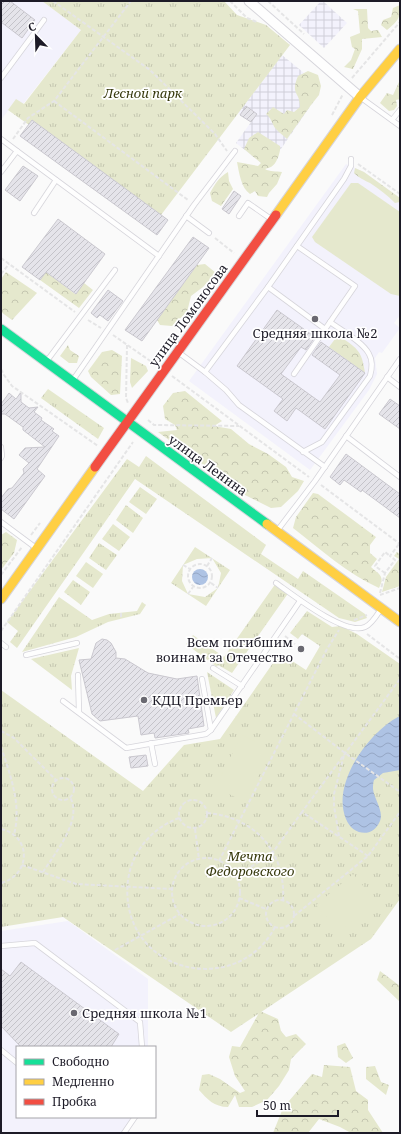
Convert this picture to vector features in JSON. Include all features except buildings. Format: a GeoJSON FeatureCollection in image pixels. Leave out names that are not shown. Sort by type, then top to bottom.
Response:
{"type":"FeatureCollection","features":[{"type":"Feature","properties":{"kind":"street"},"geometry":{"type":"LineString","coordinates":[[252,2],[360,97]]}},
{"type":"Feature","properties":{"kind":"street","name":"улица Ломоносова"},"geometry":{"type":"LineString","coordinates":[[1,599],[360,97],[400,49]]}},
{"type":"Feature","properties":{"kind":"street","name":"улица Ленина"},"geometry":{"type":"LineString","coordinates":[[1,329],[400,622]]}},
{"type":"Feature","properties":{"kind":"lane"},"geometry":{"type":"LineString","coordinates":[[1,78],[44,20]]}},
{"type":"Feature","properties":{"kind":"lane"},"geometry":{"type":"LineString","coordinates":[[360,97],[400,126]]}},
{"type":"Feature","properties":{"kind":"lane"},"geometry":{"type":"LineString","coordinates":[[392,120],[400,110]]}},
{"type":"Feature","properties":{"kind":"lane"},"geometry":{"type":"LineString","coordinates":[[1,139],[159,256]]}},
{"type":"Feature","properties":{"kind":"lane"},"geometry":{"type":"LineString","coordinates":[[1,172],[17,151]]}},
{"type":"Feature","properties":{"kind":"lane"},"geometry":{"type":"LineString","coordinates":[[72,381],[186,216],[235,151]]}},
{"type":"Feature","properties":{"kind":"lane"},"geometry":{"type":"LineString","coordinates":[[205,372],[268,287],[344,178],[351,166],[350,159]]}},
{"type":"Feature","properties":{"kind":"lane"},"geometry":{"type":"LineString","coordinates":[[34,213],[56,180]]}},
{"type":"Feature","properties":{"kind":"lane"},"geometry":{"type":"LineString","coordinates":[[239,216],[248,202],[273,220]]}},
{"type":"Feature","properties":{"kind":"lane"},"geometry":{"type":"LineString","coordinates":[[186,216],[209,233]]}},
{"type":"Feature","properties":{"kind":"lane"},"geometry":{"type":"LineString","coordinates":[[294,374],[355,286],[297,246]]}},
{"type":"Feature","properties":{"kind":"lane"},"geometry":{"type":"LineString","coordinates":[[46,362],[115,270]]}},
{"type":"Feature","properties":{"kind":"lane"},"geometry":{"type":"LineString","coordinates":[[268,287],[325,329]]}},
{"type":"Feature","properties":{"kind":"lane"},"geometry":{"type":"LineString","coordinates":[[303,452],[322,442],[370,376],[372,366],[370,354],[362,346],[330,322]]}},
{"type":"Feature","properties":{"kind":"lane"},"geometry":{"type":"LineString","coordinates":[[178,352],[226,390],[239,405],[324,467]]}},
{"type":"Feature","properties":{"kind":"lane"},"geometry":{"type":"LineString","coordinates":[[277,531],[315,481],[400,359]]}},
{"type":"Feature","properties":{"kind":"lane"},"geometry":{"type":"LineString","coordinates":[[387,377],[400,387]]}},
{"type":"Feature","properties":{"kind":"lane"},"geometry":{"type":"LineString","coordinates":[[346,436],[400,477]]}},
{"type":"Feature","properties":{"kind":"lane"},"geometry":{"type":"LineString","coordinates":[[1,447],[1,458]]}},
{"type":"Feature","properties":{"kind":"lane"},"geometry":{"type":"LineString","coordinates":[[1,522],[36,548]]}},
{"type":"Feature","properties":{"kind":"lane"},"geometry":{"type":"LineString","coordinates":[[276,583],[300,601],[342,625],[352,628],[364,627],[373,621],[378,606]]}},
{"type":"Feature","properties":{"kind":"lane"},"geometry":{"type":"LineString","coordinates":[[63,701],[126,748],[206,734],[211,730],[300,601]]}},
{"type":"Feature","properties":{"kind":"lane"},"geometry":{"type":"LineString","coordinates":[[1,643],[6,647]]}},
{"type":"Feature","properties":{"kind":"lane"},"geometry":{"type":"LineString","coordinates":[[26,655],[78,643]]}},
{"type":"Feature","properties":{"kind":"lane"},"geometry":{"type":"LineString","coordinates":[[213,668],[242,686]]}},
{"type":"Feature","properties":{"kind":"lane"},"geometry":{"type":"LineString","coordinates":[[78,675],[79,712]]}},
{"type":"Feature","properties":{"kind":"lane"},"geometry":{"type":"LineString","coordinates":[[202,679],[211,730]]}},
{"type":"Feature","properties":{"kind":"lane"},"geometry":{"type":"LineString","coordinates":[[151,743],[155,764]]}},
{"type":"Feature","properties":{"kind":"lane"},"geometry":{"type":"LineString","coordinates":[[1,946],[35,944],[140,1022],[142,1046]]}},
{"type":"Feature","properties":{"kind":"lane"},"geometry":{"type":"LineString","coordinates":[[1,1050],[16,1063]]}},
{"type":"Feature","properties":{"kind":"lane"},"geometry":{"type":"LineString","coordinates":[[124,1133],[135,1118]]}},
{"type":"Feature","properties":{"kind":"path"},"geometry":{"type":"LineString","coordinates":[[53,1],[150,70],[215,134],[231,156]]}},
{"type":"Feature","properties":{"kind":"path"},"geometry":{"type":"LineString","coordinates":[[9,145],[28,118],[54,101],[131,1]]}},
{"type":"Feature","properties":{"kind":"path"},"geometry":{"type":"LineString","coordinates":[[352,78],[400,22]]}},
{"type":"Feature","properties":{"kind":"path"},"geometry":{"type":"LineString","coordinates":[[54,101],[194,205]]}},
{"type":"Feature","properties":{"kind":"path"},"geometry":{"type":"LineString","coordinates":[[350,159],[400,194]]}},
{"type":"Feature","properties":{"kind":"path"},"geometry":{"type":"LineString","coordinates":[[209,233],[234,253]]}},
{"type":"Feature","properties":{"kind":"path"},"geometry":{"type":"LineString","coordinates":[[1,258],[81,316],[107,331],[164,371],[400,544],[390,556]]}},
{"type":"Feature","properties":{"kind":"path"},"geometry":{"type":"LineString","coordinates":[[1,274],[9,264]]}},
{"type":"Feature","properties":{"kind":"path"},"geometry":{"type":"LineString","coordinates":[[127,345],[126,398],[128,405]]}},
{"type":"Feature","properties":{"kind":"path"},"geometry":{"type":"LineString","coordinates":[[1,369],[12,386],[99,447]]}},
{"type":"Feature","properties":{"kind":"path"},"geometry":{"type":"LineString","coordinates":[[148,420],[154,425],[239,426]]}},
{"type":"Feature","properties":{"kind":"path"},"geometry":{"type":"LineString","coordinates":[[1,631],[133,442]]}},
{"type":"Feature","properties":{"kind":"path"},"geometry":{"type":"LineString","coordinates":[[219,861],[327,649],[342,625],[367,615],[378,606],[385,573],[395,560],[385,552],[375,566],[385,573]]}},
{"type":"Feature","properties":{"kind":"path"},"geometry":{"type":"LineString","coordinates":[[207,566],[212,558]]}},
{"type":"Feature","properties":{"kind":"path"},"geometry":{"type":"LineString","coordinates":[[183,564],[190,569]]}},
{"type":"Feature","properties":{"kind":"path"},"geometry":{"type":"LineString","coordinates":[[198,564],[207,566],[213,574],[211,584],[203,589],[193,587],[188,579],[190,569],[198,564]]}},
{"type":"Feature","properties":{"kind":"path"},"geometry":{"type":"LineString","coordinates":[[211,584],[218,588]]}},
{"type":"Feature","properties":{"kind":"path"},"geometry":{"type":"LineString","coordinates":[[188,594],[193,587]]}},
{"type":"Feature","properties":{"kind":"path"},"geometry":{"type":"LineString","coordinates":[[380,595],[400,588]]}},
{"type":"Feature","properties":{"kind":"path"},"geometry":{"type":"LineString","coordinates":[[121,617],[122,612]]}},
{"type":"Feature","properties":{"kind":"path"},"geometry":{"type":"LineString","coordinates":[[358,628],[400,659]]}},
{"type":"Feature","properties":{"kind":"path"},"geometry":{"type":"LineString","coordinates":[[279,632],[295,644]]}},
{"type":"Feature","properties":{"kind":"path"},"geometry":{"type":"LineString","coordinates":[[236,877],[273,852],[400,680]]}},
{"type":"Feature","properties":{"kind":"path"},"geometry":{"type":"LineString","coordinates":[[294,714],[400,792]]}},
{"type":"Feature","properties":{"kind":"path"},"geometry":{"type":"LineString","coordinates":[[1,731],[14,738],[56,780]]}},
{"type":"Feature","properties":{"kind":"path"},"geometry":{"type":"LineString","coordinates":[[1,747],[14,794],[17,812],[14,834]]}},
{"type":"Feature","properties":{"kind":"path"},"geometry":{"type":"LineString","coordinates":[[339,836],[334,806],[334,794],[345,753]]}},
{"type":"Feature","properties":{"kind":"path"},"geometry":{"type":"LineString","coordinates":[[66,779],[72,783],[74,790],[70,797],[61,800],[54,797],[52,794],[52,786],[56,780],[66,779]]}},
{"type":"Feature","properties":{"kind":"path"},"geometry":{"type":"LineString","coordinates":[[43,872],[61,844],[72,820],[74,809],[70,797]]}},
{"type":"Feature","properties":{"kind":"path"},"geometry":{"type":"LineString","coordinates":[[191,800],[200,802],[204,805],[207,813],[205,823],[195,828],[188,828],[183,825],[179,818],[180,808],[187,801],[191,800]]}},
{"type":"Feature","properties":{"kind":"path"},"geometry":{"type":"LineString","coordinates":[[302,812],[368,856]]}},
{"type":"Feature","properties":{"kind":"path"},"geometry":{"type":"LineString","coordinates":[[294,916],[368,856],[400,812]]}},
{"type":"Feature","properties":{"kind":"path"},"geometry":{"type":"LineString","coordinates":[[207,813],[220,814],[239,821],[252,828],[261,836],[273,852],[279,865],[282,876],[283,900]]}},
{"type":"Feature","properties":{"kind":"path"},"geometry":{"type":"LineString","coordinates":[[179,818],[164,825],[146,840],[134,860],[130,871],[128,887],[129,906],[132,917],[141,936],[150,947],[169,960],[191,968],[203,970],[215,969],[237,963],[248,957],[265,942],[275,927]]}},
{"type":"Feature","properties":{"kind":"path"},"geometry":{"type":"LineString","coordinates":[[195,828],[199,859]]}},
{"type":"Feature","properties":{"kind":"path"},"geometry":{"type":"LineString","coordinates":[[1,829],[14,834],[23,847],[24,854],[22,865],[16,876],[1,883]]}},
{"type":"Feature","properties":{"kind":"path"},"geometry":{"type":"LineString","coordinates":[[212,858],[230,868],[236,877],[239,887],[239,898],[236,908],[229,916],[220,922],[210,925],[200,925],[190,921],[180,914],[175,906],[172,896],[172,889],[176,876],[182,867],[191,861],[199,859],[212,858]]}},
{"type":"Feature","properties":{"kind":"path"},"geometry":{"type":"LineString","coordinates":[[22,865],[76,884],[172,889]]}},
{"type":"Feature","properties":{"kind":"path"},"geometry":{"type":"LineString","coordinates":[[239,898],[266,909]]}},
{"type":"Feature","properties":{"kind":"path"},"geometry":{"type":"LineString","coordinates":[[283,900],[291,904],[294,916],[292,922],[288,926],[279,928],[267,921],[266,909],[274,901],[283,900]]}},
{"type":"Feature","properties":{"kind":"path"},"geometry":{"type":"LineString","coordinates":[[115,950],[180,914]]}},
{"type":"Feature","properties":{"kind":"shaded area"},"geometry":{"type":"Polygon","coordinates":[[[1,1],[42,1],[81,30],[23,104],[16,100],[1,120],[1,1]]]}},
{"type":"Feature","properties":{"kind":"shaded area"},"geometry":{"type":"Polygon","coordinates":[[[321,1],[323,1],[347,23],[324,48],[299,25],[321,1]]]}},
{"type":"Feature","properties":{"kind":"shaded area"},"geometry":{"type":"Polygon","coordinates":[[[282,55],[309,77],[311,105],[268,168],[236,143],[251,122],[238,113],[282,55]]]}},
{"type":"Feature","properties":{"kind":"shaded area","name":"Средняя школа №2"},"geometry":{"type":"Polygon","coordinates":[[[346,164],[364,172],[400,198],[400,315],[394,323],[400,328],[382,353],[379,352],[375,358],[377,374],[369,390],[310,470],[189,381],[346,164]]]}},
{"type":"Feature","properties":{"kind":"shaded area","name":"Средняя школа №1"},"geometry":{"type":"Polygon","coordinates":[[[68,921],[148,979],[148,1046],[16,1046],[16,1118],[134,1118],[123,1133],[1,1133],[1,931],[68,921]]]}},
{"type":"Feature","properties":{"kind":"green space","name":"Лесной парк"},"geometry":{"type":"Polygon","coordinates":[[[42,1],[224,1],[237,15],[266,25],[290,45],[161,215],[32,120],[29,125],[8,110],[16,99],[24,104],[81,30],[42,1]]]}},
{"type":"Feature","properties":{"kind":"green space"},"geometry":{"type":"Polygon","coordinates":[[[400,5],[400,14],[398,19],[387,30],[381,25],[383,20],[391,17],[393,8],[400,5]]]}},
{"type":"Feature","properties":{"kind":"green space"},"geometry":{"type":"Polygon","coordinates":[[[353,9],[367,9],[368,28],[371,31],[378,30],[382,37],[362,39],[362,49],[353,69],[344,67],[351,60],[355,49],[352,47],[350,37],[360,33],[358,11],[353,9]]]}},
{"type":"Feature","properties":{"kind":"green space"},"geometry":{"type":"Polygon","coordinates":[[[308,71],[318,75],[321,86],[319,95],[287,139],[275,128],[266,114],[273,107],[284,114],[287,110],[294,112],[300,107],[299,98],[295,90],[296,82],[298,76],[308,71]]]}},
{"type":"Feature","properties":{"kind":"green space"},"geometry":{"type":"Polygon","coordinates":[[[399,82],[400,99],[396,100],[397,106],[394,110],[389,111],[380,103],[387,93],[393,95],[399,82]]]}},
{"type":"Feature","properties":{"kind":"green space"},"geometry":{"type":"Polygon","coordinates":[[[258,132],[280,146],[277,160],[271,167],[265,169],[282,172],[277,184],[267,197],[258,196],[255,191],[250,194],[244,188],[237,162],[258,166],[261,163],[244,149],[249,138],[258,132]]]}},
{"type":"Feature","properties":{"kind":"green space"},"geometry":{"type":"Polygon","coordinates":[[[355,168],[364,172],[400,198],[400,202],[395,203],[377,188],[354,173],[355,168]]]}},
{"type":"Feature","properties":{"kind":"green space"},"geometry":{"type":"Polygon","coordinates":[[[228,172],[229,181],[233,189],[221,206],[212,201],[210,193],[220,178],[228,172]]]}},
{"type":"Feature","properties":{"kind":"green space"},"geometry":{"type":"Polygon","coordinates":[[[351,183],[358,183],[400,212],[400,296],[391,294],[315,242],[312,237],[351,183]]]}},
{"type":"Feature","properties":{"kind":"green space"},"geometry":{"type":"Polygon","coordinates":[[[205,264],[216,273],[203,287],[191,296],[187,312],[172,326],[160,325],[157,320],[197,265],[205,264]]]}},
{"type":"Feature","properties":{"kind":"green space"},"geometry":{"type":"Polygon","coordinates":[[[6,272],[37,293],[12,320],[1,312],[1,279],[6,272]]]}},
{"type":"Feature","properties":{"kind":"green space"},"geometry":{"type":"Polygon","coordinates":[[[46,272],[75,294],[84,283],[93,290],[79,308],[40,280],[46,272]]]}},
{"type":"Feature","properties":{"kind":"green space"},"geometry":{"type":"Polygon","coordinates":[[[338,335],[354,346],[360,354],[365,373],[329,347],[338,335]]]}},
{"type":"Feature","properties":{"kind":"green space"},"geometry":{"type":"Polygon","coordinates":[[[68,345],[70,350],[79,356],[77,363],[69,363],[60,356],[68,345]]]}},
{"type":"Feature","properties":{"kind":"green space"},"geometry":{"type":"Polygon","coordinates":[[[112,350],[122,356],[120,394],[111,395],[91,377],[88,371],[102,352],[112,350]]]}},
{"type":"Feature","properties":{"kind":"green space"},"geometry":{"type":"Polygon","coordinates":[[[131,358],[146,366],[148,371],[132,388],[130,382],[131,358]]]}},
{"type":"Feature","properties":{"kind":"green space"},"geometry":{"type":"Polygon","coordinates":[[[48,389],[104,428],[98,439],[41,398],[48,389]]]}},
{"type":"Feature","properties":{"kind":"green space"},"geometry":{"type":"Polygon","coordinates":[[[185,391],[222,421],[214,426],[231,429],[249,444],[268,454],[286,467],[292,477],[304,481],[298,491],[281,507],[271,508],[245,495],[158,432],[177,430],[175,425],[165,419],[163,406],[173,393],[185,391]]]}},
{"type":"Feature","properties":{"kind":"green space"},"geometry":{"type":"Polygon","coordinates":[[[146,456],[266,545],[261,554],[298,579],[303,571],[365,614],[367,618],[355,622],[339,618],[135,479],[17,648],[10,642],[18,631],[7,622],[127,459],[139,467],[146,456]]]}},
{"type":"Feature","properties":{"kind":"green space"},"geometry":{"type":"Polygon","coordinates":[[[140,487],[157,499],[146,514],[129,502],[140,487]]]}},
{"type":"Feature","properties":{"kind":"green space"},"geometry":{"type":"Polygon","coordinates":[[[313,493],[318,494],[376,537],[370,545],[370,553],[377,559],[371,567],[381,576],[382,581],[379,588],[356,576],[293,528],[296,517],[313,493]]]}},
{"type":"Feature","properties":{"kind":"green space"},"geometry":{"type":"Polygon","coordinates":[[[126,505],[143,518],[133,533],[116,520],[126,505]]]}},
{"type":"Feature","properties":{"kind":"green space"},"geometry":{"type":"Polygon","coordinates":[[[113,524],[130,537],[119,551],[102,539],[113,524]]]}},
{"type":"Feature","properties":{"kind":"green space"},"geometry":{"type":"Polygon","coordinates":[[[6,532],[17,540],[14,553],[1,570],[1,535],[6,532]]]}},
{"type":"Feature","properties":{"kind":"green space"},"geometry":{"type":"Polygon","coordinates":[[[99,543],[117,555],[106,570],[89,558],[99,543]]]}},
{"type":"Feature","properties":{"kind":"green space"},"geometry":{"type":"Polygon","coordinates":[[[195,547],[212,558],[197,559],[183,565],[195,547]]]}},
{"type":"Feature","properties":{"kind":"green space"},"geometry":{"type":"Polygon","coordinates":[[[397,552],[400,554],[400,586],[382,592],[386,577],[399,559],[394,556],[397,552]]]}},
{"type":"Feature","properties":{"kind":"green space"},"geometry":{"type":"Polygon","coordinates":[[[212,558],[230,570],[218,588],[221,573],[212,558]]]}},
{"type":"Feature","properties":{"kind":"green space"},"geometry":{"type":"Polygon","coordinates":[[[86,562],[103,574],[93,588],[76,576],[86,562]]]}},
{"type":"Feature","properties":{"kind":"green space"},"geometry":{"type":"Polygon","coordinates":[[[183,565],[182,581],[188,594],[205,597],[218,588],[206,606],[171,583],[183,565]]]}},
{"type":"Feature","properties":{"kind":"green space"},"geometry":{"type":"Polygon","coordinates":[[[73,580],[90,592],[81,605],[64,592],[73,580]]]}},
{"type":"Feature","properties":{"kind":"green space"},"geometry":{"type":"Polygon","coordinates":[[[276,583],[289,592],[232,673],[218,665],[217,667],[186,644],[193,635],[224,657],[276,583]]]}},
{"type":"Feature","properties":{"kind":"green space"},"geometry":{"type":"Polygon","coordinates":[[[59,597],[92,620],[109,614],[137,611],[142,602],[146,605],[140,614],[108,622],[76,637],[22,652],[59,597]]]}},
{"type":"Feature","properties":{"kind":"green space","name":"Мечта Федоровского"},"geometry":{"type":"Polygon","coordinates":[[[307,611],[332,627],[341,626],[357,634],[400,664],[400,899],[371,939],[231,1032],[63,917],[1,927],[1,690],[143,791],[184,745],[220,739],[280,653],[306,670],[320,646],[302,634],[298,639],[290,633],[307,611]]]}},
{"type":"Feature","properties":{"kind":"green space"},"geometry":{"type":"Polygon","coordinates":[[[79,648],[71,676],[72,690],[31,659],[79,648]]]}},
{"type":"Feature","properties":{"kind":"green space"},"geometry":{"type":"Polygon","coordinates":[[[207,672],[234,690],[216,718],[207,672]]]}},
{"type":"Feature","properties":{"kind":"green space"},"geometry":{"type":"Polygon","coordinates":[[[242,735],[272,750],[245,802],[215,787],[242,735]]]}},
{"type":"Feature","properties":{"kind":"green space"},"geometry":{"type":"Polygon","coordinates":[[[353,874],[376,901],[339,932],[316,905],[353,874]]]}},
{"type":"Feature","properties":{"kind":"green space"},"geometry":{"type":"Polygon","coordinates":[[[380,971],[400,986],[400,1002],[377,980],[380,971]]]}},
{"type":"Feature","properties":{"kind":"green space"},"geometry":{"type":"Polygon","coordinates":[[[260,1011],[278,1019],[281,1031],[286,1037],[296,1034],[306,1044],[291,1059],[289,1070],[279,1086],[267,1100],[252,1107],[239,1107],[235,1095],[228,1107],[219,1106],[208,1099],[199,1090],[202,1075],[209,1074],[220,1079],[240,1093],[245,1091],[235,1076],[229,1057],[232,1046],[240,1047],[260,1011]]]}},
{"type":"Feature","properties":{"kind":"green space"},"geometry":{"type":"Polygon","coordinates":[[[345,1043],[353,1058],[346,1063],[338,1057],[337,1046],[345,1043]]]}},
{"type":"Feature","properties":{"kind":"green space"},"geometry":{"type":"Polygon","coordinates":[[[324,1065],[350,1067],[356,1091],[368,1100],[368,1110],[383,1133],[351,1133],[319,1119],[308,1133],[273,1133],[283,1108],[312,1074],[322,1077],[324,1065]]]}},
{"type":"Feature","properties":{"kind":"green space"},"geometry":{"type":"Polygon","coordinates":[[[375,1066],[381,1082],[389,1085],[386,1095],[366,1079],[366,1067],[375,1066]]]}},
{"type":"Feature","properties":{"kind":"water"},"geometry":{"type":"Polygon","coordinates":[[[200,569],[206,571],[208,577],[206,583],[200,585],[194,583],[192,577],[194,571],[200,569]]]}},
{"type":"Feature","properties":{"kind":"water"},"geometry":{"type":"Polygon","coordinates":[[[400,717],[400,770],[383,773],[374,780],[373,789],[380,809],[381,817],[377,827],[373,831],[363,833],[353,829],[346,819],[343,805],[344,791],[348,776],[364,747],[375,735],[400,717]]]}},
{"type":"Feature","properties":{"kind":"traffic: fast"},"geometry":{"type":"LineString","coordinates":[[1,329],[267,524]]}},
{"type":"Feature","properties":{"kind":"traffic: slow"},"geometry":{"type":"LineString","coordinates":[[276,215],[360,97],[400,49]]}},
{"type":"Feature","properties":{"kind":"traffic: slow"},"geometry":{"type":"LineString","coordinates":[[1,599],[95,467]]}},
{"type":"Feature","properties":{"kind":"traffic: slow"},"geometry":{"type":"LineString","coordinates":[[267,524],[400,622]]}},
{"type":"Feature","properties":{"kind":"traffic: jam"},"geometry":{"type":"LineString","coordinates":[[95,467],[276,215]]}},
{"type":"Feature","properties":{"kind":"place","name":"Средняя школа №2"},"geometry":{"type":"Point","coordinates":[315,319]}},
{"type":"Feature","properties":{"kind":"place","name":"Всем погибшим воинам за Отечество"},"geometry":{"type":"Point","coordinates":[301,649]}},
{"type":"Feature","properties":{"kind":"place","name":"КДЦ Премьер"},"geometry":{"type":"Point","coordinates":[144,700]}},
{"type":"Feature","properties":{"kind":"place","name":"Средняя школа №1"},"geometry":{"type":"Point","coordinates":[74,1013]}}]}
